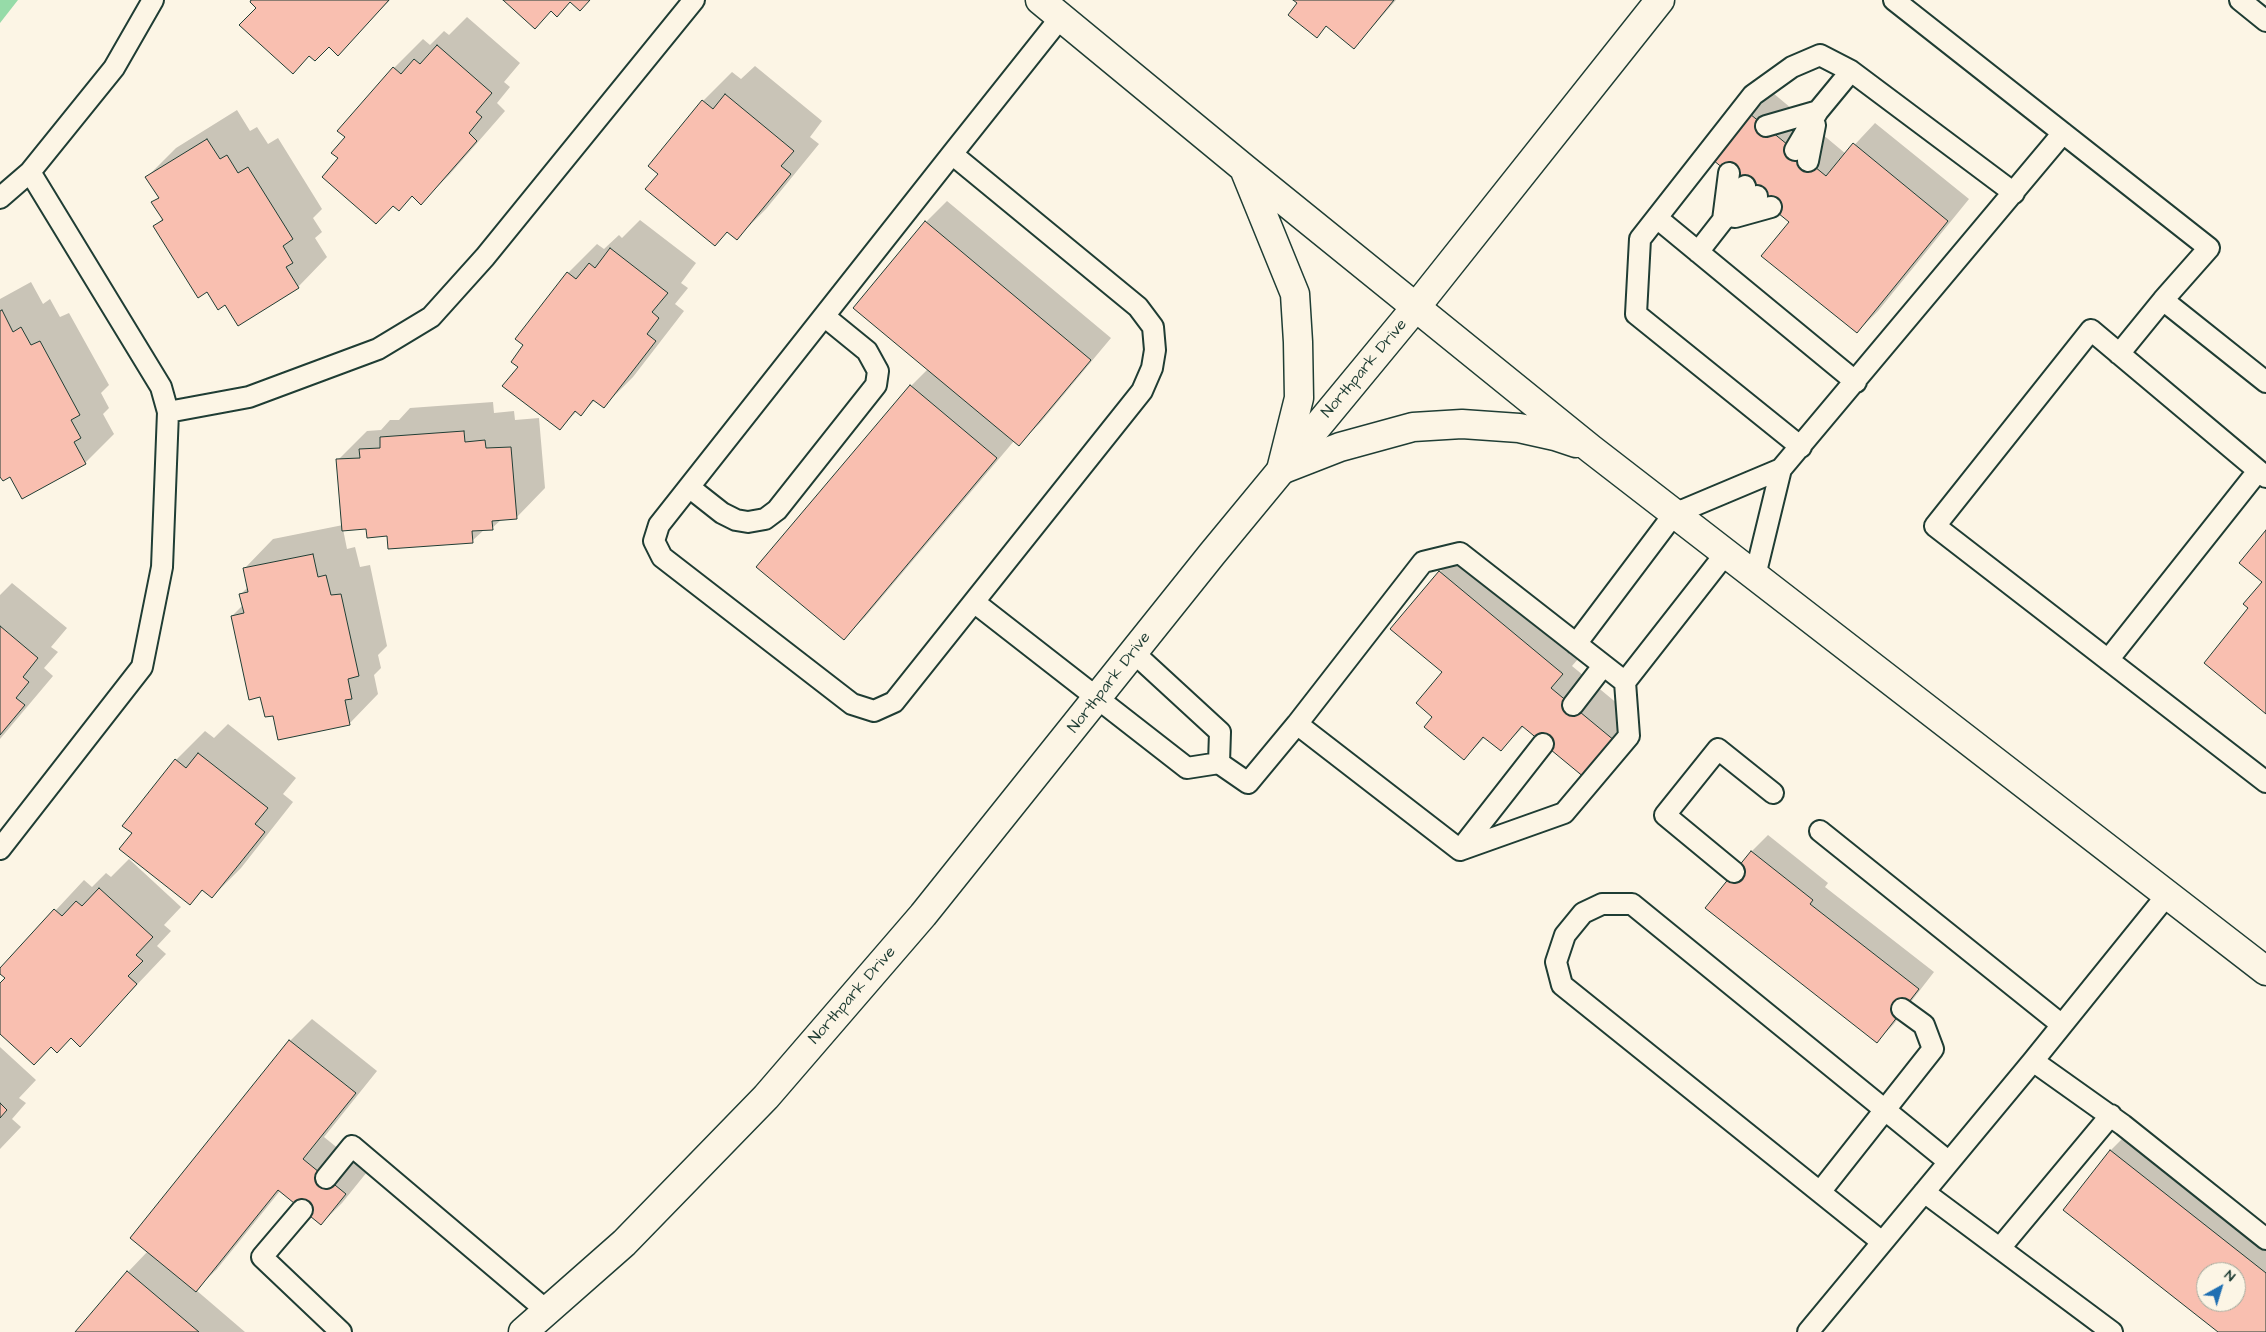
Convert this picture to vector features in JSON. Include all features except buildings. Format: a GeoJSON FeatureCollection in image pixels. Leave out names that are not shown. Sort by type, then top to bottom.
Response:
{"type":"FeatureCollection","features":[{"type":"Feature","properties":{"kind":"main road"},"geometry":{"type":"LineString","coordinates":[[1040,0],[1245,169],[1591,449],[2266,971]]}},
{"type":"Feature","properties":{"kind":"main road","name":"Northpark Drive"},"geometry":{"type":"LineString","coordinates":[[523,1332],[624,1243],[766,1097],[923,915],[1281,470],[1416,307],[1660,0]]}},
{"type":"Feature","properties":{"kind":"main road"},"geometry":{"type":"LineString","coordinates":[[1245,169],[1295,294],[1299,398],[1281,470]]}},
{"type":"Feature","properties":{"kind":"main road"},"geometry":{"type":"LineString","coordinates":[[1281,470],[1340,447],[1413,427],[1462,424],[1519,428],[1555,436],[1591,449]]}},
{"type":"Feature","properties":{"kind":"lane"},"geometry":{"type":"LineString","coordinates":[[0,198],[30,172],[114,68],[153,0]]}},
{"type":"Feature","properties":{"kind":"lane"},"geometry":{"type":"LineString","coordinates":[[168,412],[249,397],[378,349],[431,317],[485,257],[694,0]]}},
{"type":"Feature","properties":{"kind":"lane"},"geometry":{"type":"LineString","coordinates":[[1894,0],[2209,248],[2118,354]]}},
{"type":"Feature","properties":{"kind":"lane"},"geometry":{"type":"LineString","coordinates":[[2240,0],[2266,21]]}},
{"type":"Feature","properties":{"kind":"lane"},"geometry":{"type":"LineString","coordinates":[[952,154],[1138,307],[1153,327],[1155,350],[1152,368],[1142,391],[894,702],[874,711],[852,704],[662,557],[654,541],[659,525],[952,154],[1061,17]]}},
{"type":"Feature","properties":{"kind":"lane"},"geometry":{"type":"LineString","coordinates":[[1802,447],[1636,314],[1640,238],[1753,95],[1792,68],[1820,55],[1851,71],[2014,193]]}},
{"type":"Feature","properties":{"kind":"lane"},"geometry":{"type":"LineString","coordinates":[[1795,151],[1818,111],[1851,71]]}},
{"type":"Feature","properties":{"kind":"lane"},"geometry":{"type":"LineString","coordinates":[[1766,126],[1818,111]]}},
{"type":"Feature","properties":{"kind":"lane"},"geometry":{"type":"LineString","coordinates":[[1576,644],[1674,514],[1781,469],[1802,447],[2062,133]]}},
{"type":"Feature","properties":{"kind":"lane"},"geometry":{"type":"LineString","coordinates":[[0,849],[142,667],[162,567],[168,412],[161,387],[30,172]]}},
{"type":"Feature","properties":{"kind":"lane"},"geometry":{"type":"LineString","coordinates":[[1723,220],[1729,173]]}},
{"type":"Feature","properties":{"kind":"lane"},"geometry":{"type":"LineString","coordinates":[[1698,252],[1723,220],[1758,196]]}},
{"type":"Feature","properties":{"kind":"lane"},"geometry":{"type":"LineString","coordinates":[[1657,218],[1856,382]]}},
{"type":"Feature","properties":{"kind":"lane"},"geometry":{"type":"LineString","coordinates":[[2164,300],[2266,382]]}},
{"type":"Feature","properties":{"kind":"lane"},"geometry":{"type":"LineString","coordinates":[[689,487],[722,513],[736,520],[748,522],[765,519],[778,510],[876,385],[878,371],[867,351],[824,316]]}},
{"type":"Feature","properties":{"kind":"lane"},"geometry":{"type":"LineString","coordinates":[[2108,660],[2262,474],[2091,330],[1935,526],[2108,660],[2266,782]]}},
{"type":"Feature","properties":{"kind":"lane"},"geometry":{"type":"LineString","coordinates":[[1755,576],[1781,469]]}},
{"type":"Feature","properties":{"kind":"lane"},"geometry":{"type":"LineString","coordinates":[[974,602],[1187,768],[1219,763],[1248,783],[1297,724],[1423,562],[1460,553],[1625,682]]}},
{"type":"Feature","properties":{"kind":"lane"},"geometry":{"type":"LineString","coordinates":[[1460,850],[1564,813],[1629,736],[1625,682],[1726,553]]}},
{"type":"Feature","properties":{"kind":"lane"},"geometry":{"type":"LineString","coordinates":[[1134,652],[1220,732],[1219,763]]}},
{"type":"Feature","properties":{"kind":"lane"},"geometry":{"type":"LineString","coordinates":[[1573,705],[1603,666]]}},
{"type":"Feature","properties":{"kind":"lane"},"geometry":{"type":"LineString","coordinates":[[1297,724],[1460,850]]}},
{"type":"Feature","properties":{"kind":"lane"},"geometry":{"type":"LineString","coordinates":[[1460,850],[1543,744]]}},
{"type":"Feature","properties":{"kind":"lane"},"geometry":{"type":"LineString","coordinates":[[1734,872],[1665,815],[1718,749],[1773,792]]}},
{"type":"Feature","properties":{"kind":"lane"},"geometry":{"type":"LineString","coordinates":[[1820,831],[2062,1025]]}},
{"type":"Feature","properties":{"kind":"lane"},"geometry":{"type":"LineString","coordinates":[[1808,1332],[2034,1061],[2167,895]]}},
{"type":"Feature","properties":{"kind":"lane"},"geometry":{"type":"LineString","coordinates":[[1882,1242],[1562,985],[1556,962],[1565,935],[1583,913],[1602,904],[1632,904],[1948,1162]]}},
{"type":"Feature","properties":{"kind":"lane"},"geometry":{"type":"LineString","coordinates":[[1820,1192],[1932,1049],[1924,1025],[1902,1009]]}},
{"type":"Feature","properties":{"kind":"lane"},"geometry":{"type":"LineString","coordinates":[[2034,1061],[2111,1115],[2266,1238]]}},
{"type":"Feature","properties":{"kind":"lane"},"geometry":{"type":"LineString","coordinates":[[2000,1248],[2111,1115]]}},
{"type":"Feature","properties":{"kind":"lane"},"geometry":{"type":"LineString","coordinates":[[326,1178],[352,1146],[546,1312]]}},
{"type":"Feature","properties":{"kind":"lane"},"geometry":{"type":"LineString","coordinates":[[1924,1192],[2112,1332]]}},
{"type":"Feature","properties":{"kind":"lane"},"geometry":{"type":"LineString","coordinates":[[302,1210],[262,1257],[341,1332]]}},
{"type":"Feature","properties":{"kind":"green space"},"geometry":{"type":"Polygon","coordinates":[[[0,0],[18,0],[0,23],[0,0]]]}}]}
